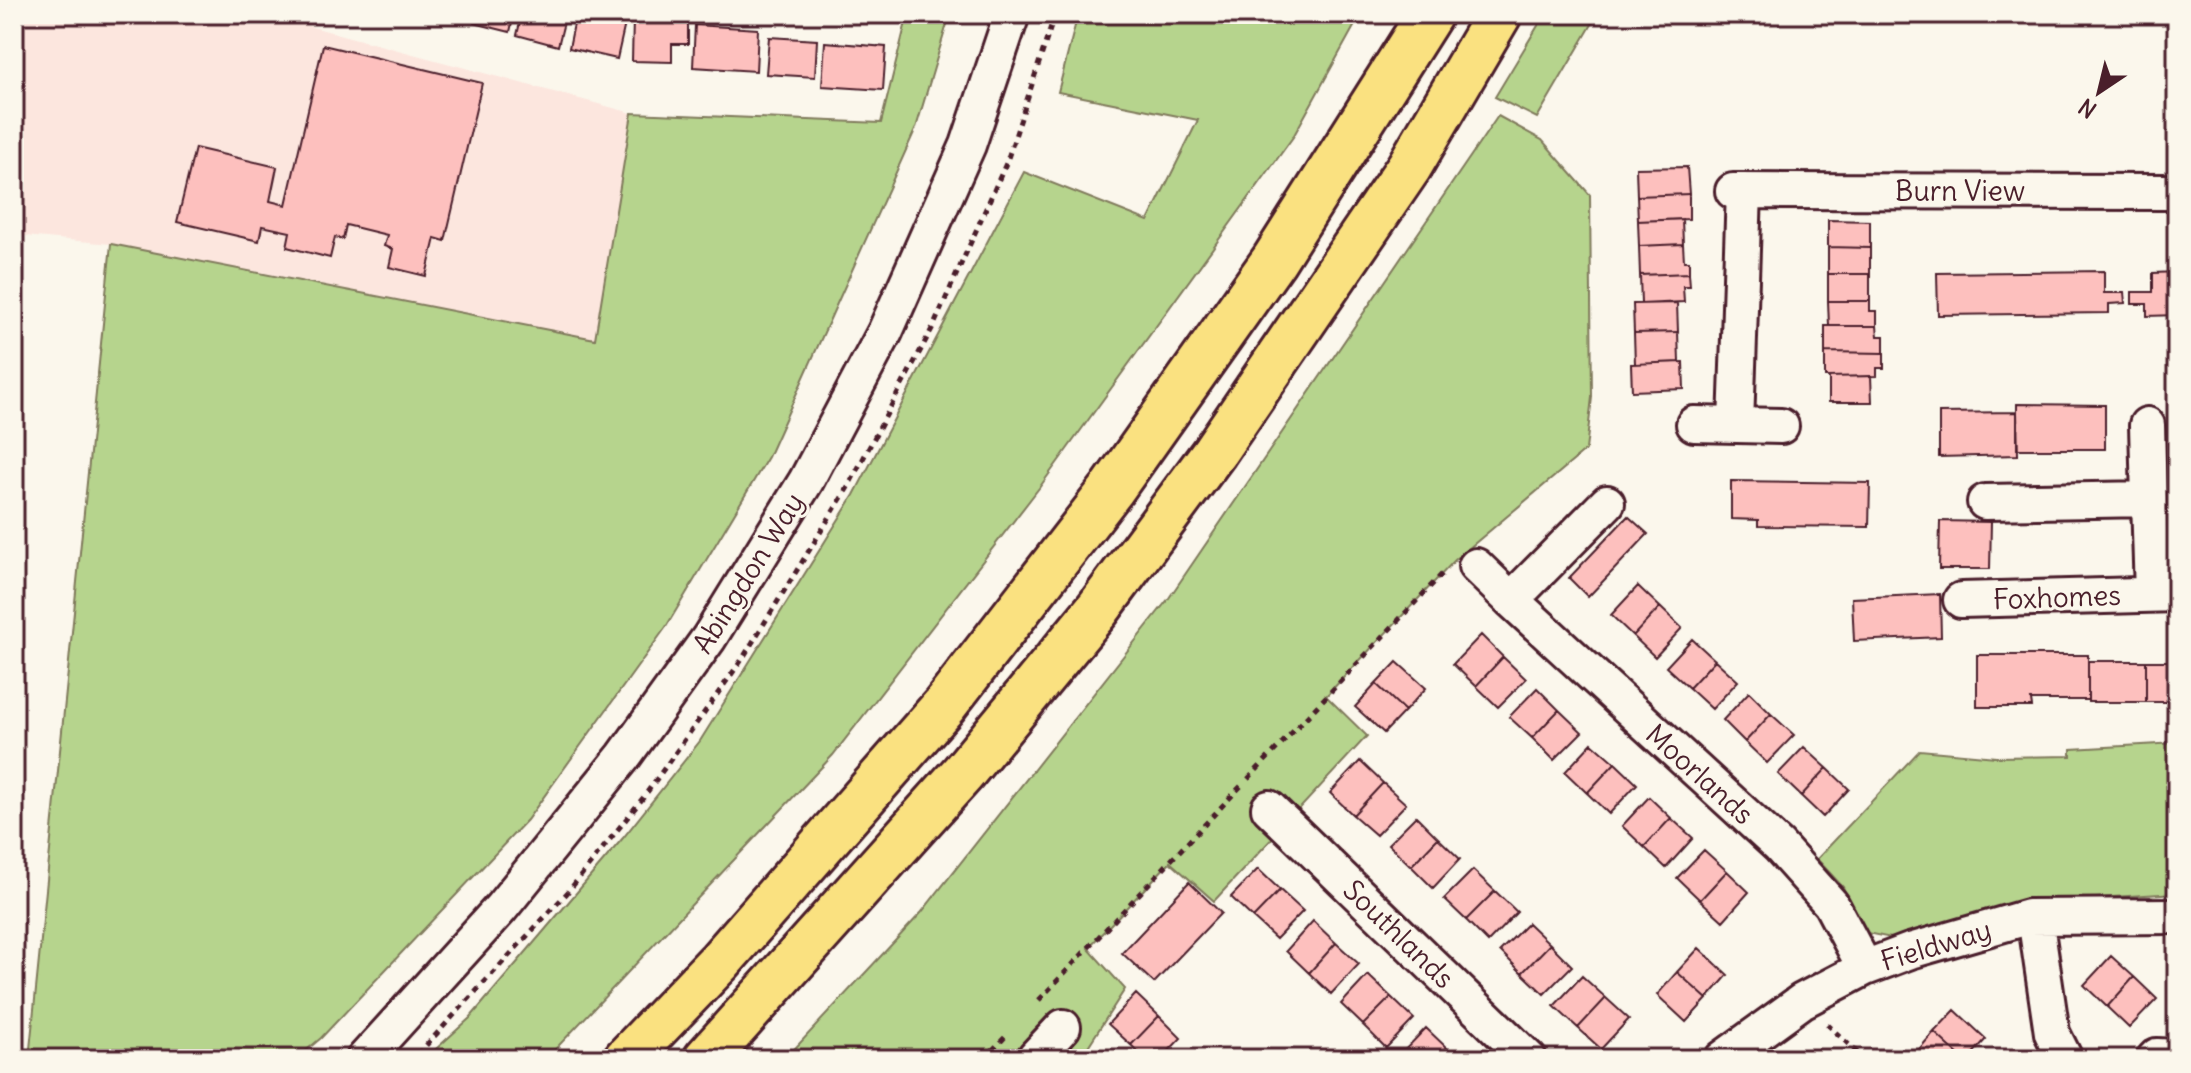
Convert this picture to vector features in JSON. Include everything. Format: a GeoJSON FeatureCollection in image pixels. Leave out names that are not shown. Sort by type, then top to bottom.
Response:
{"type":"FeatureCollection","features":[{"type":"Feature","properties":{"kind":"highway"},"geometry":{"type":"LineString","coordinates":[[626,1059],[720,961],[944,706],[1103,501],[1274,260],[1430,14]]}},
{"type":"Feature","properties":{"kind":"highway"},"geometry":{"type":"LineString","coordinates":[[706,1059],[963,773],[1098,609],[1215,451],[1409,167],[1499,14]]}},
{"type":"Feature","properties":{"kind":"street","name":"Abingdon Way"},"geometry":{"type":"LineString","coordinates":[[364,1059],[501,908],[624,756],[709,638],[774,534],[806,481],[885,332],[968,145],[1012,14]]}},
{"type":"Feature","properties":{"kind":"street","name":"Burn View"},"geometry":{"type":"LineString","coordinates":[[1736,425],[1738,191],[2177,192]]}},
{"type":"Feature","properties":{"kind":"street"},"geometry":{"type":"LineString","coordinates":[[1694,424],[1781,426]]}},
{"type":"Feature","properties":{"kind":"street","name":"Foxhomes"},"geometry":{"type":"LineString","coordinates":[[1961,600],[2165,594],[2149,499],[2147,425]]}},
{"type":"Feature","properties":{"kind":"street"},"geometry":{"type":"LineString","coordinates":[[1985,502],[2149,499]]}},
{"type":"Feature","properties":{"kind":"street"},"geometry":{"type":"LineString","coordinates":[[1511,600],[1607,503]]}},
{"type":"Feature","properties":{"kind":"street","name":"Moorlands"},"geometry":{"type":"LineString","coordinates":[[1476,566],[1779,846],[1831,904],[1865,968]]}},
{"type":"Feature","properties":{"kind":"street","name":"Southlands"},"geometry":{"type":"LineString","coordinates":[[1269,809],[1529,1059]]}},
{"type":"Feature","properties":{"kind":"street","name":"Fieldway"},"geometry":{"type":"LineString","coordinates":[[1722,1059],[1802,1001],[1865,968],[1910,951],[2028,917],[2177,916]]}},
{"type":"Feature","properties":{"kind":"street"},"geometry":{"type":"LineString","coordinates":[[2035,917],[2052,1033],[2065,1059]]}},
{"type":"Feature","properties":{"kind":"street"},"geometry":{"type":"LineString","coordinates":[[2154,1059],[2157,1056],[2177,1057]]}},
{"type":"Feature","properties":{"kind":"path"},"geometry":{"type":"LineString","coordinates":[[1036,1004],[1455,560],[1476,566]]}},
{"type":"Feature","properties":{"kind":"path"},"geometry":{"type":"LineString","coordinates":[[1802,1001],[1864,1059]]}},
{"type":"Feature","properties":{"kind":"path"},"geometry":{"type":"LineString","coordinates":[[984,1059],[1015,1026]]}},
{"type":"Feature","properties":{"kind":"shaded area"},"geometry":{"type":"Polygon","coordinates":[[[14,14],[264,14],[632,113],[881,123],[29,1059],[111,244],[14,235],[14,14]]]}},
{"type":"Feature","properties":{"kind":"green space"},"geometry":{"type":"Polygon","coordinates":[[[908,14],[950,14],[916,128],[768,457],[666,627],[527,820],[321,1038],[296,1059],[29,1059],[111,244],[595,339],[632,113],[881,123],[908,14]]]}},
{"type":"Feature","properties":{"kind":"green space"},"geometry":{"type":"Polygon","coordinates":[[[1078,14],[1361,14],[1293,137],[1039,488],[833,755],[546,1059],[425,1059],[470,1018],[623,838],[700,741],[854,495],[1024,172],[1148,221],[1198,120],[1058,92],[1078,14]]]}},
{"type":"Feature","properties":{"kind":"green space"},"geometry":{"type":"Polygon","coordinates":[[[1545,14],[1598,14],[1537,118],[1495,97],[1545,14]]]}},
{"type":"Feature","properties":{"kind":"green space"},"geometry":{"type":"Polygon","coordinates":[[[1498,116],[1542,140],[1590,195],[1592,397],[1586,450],[1455,560],[1326,696],[1367,736],[1214,901],[1170,862],[1088,948],[1125,989],[1080,1059],[785,1059],[921,913],[1169,598],[1498,116]]]}},
{"type":"Feature","properties":{"kind":"green space"},"geometry":{"type":"Polygon","coordinates":[[[2177,743],[2177,893],[2031,902],[1896,939],[1862,932],[1843,887],[1817,859],[1920,750],[1996,757],[2071,756],[2071,749],[2177,743]]]}},
{"type":"Feature","properties":{"kind":"building"},"geometry":{"type":"Polygon","coordinates":[[[476,14],[514,14],[510,32],[474,23],[476,14]]]}},
{"type":"Feature","properties":{"kind":"building"},"geometry":{"type":"Polygon","coordinates":[[[522,14],[566,14],[558,46],[517,35],[522,14]]]}},
{"type":"Feature","properties":{"kind":"building"},"geometry":{"type":"Polygon","coordinates":[[[576,14],[606,14],[626,19],[617,59],[569,48],[576,14]]]}},
{"type":"Feature","properties":{"kind":"building"},"geometry":{"type":"Polygon","coordinates":[[[633,19],[688,20],[688,44],[672,44],[672,62],[632,61],[633,19]]]}},
{"type":"Feature","properties":{"kind":"building"},"geometry":{"type":"Polygon","coordinates":[[[695,25],[758,29],[756,71],[693,67],[695,25]]]}},
{"type":"Feature","properties":{"kind":"building"},"geometry":{"type":"Polygon","coordinates":[[[769,37],[817,40],[815,77],[766,74],[769,37]]]}},
{"type":"Feature","properties":{"kind":"building"},"geometry":{"type":"Polygon","coordinates":[[[825,42],[886,47],[883,90],[822,86],[825,42]]]}},
{"type":"Feature","properties":{"kind":"building"},"geometry":{"type":"Polygon","coordinates":[[[323,45],[482,83],[445,241],[435,238],[426,276],[389,267],[393,249],[384,246],[387,235],[346,225],[343,239],[335,237],[330,258],[287,247],[290,232],[262,226],[259,241],[177,222],[195,148],[277,167],[270,201],[286,205],[323,45]]]}},
{"type":"Feature","properties":{"kind":"building"},"geometry":{"type":"Polygon","coordinates":[[[1687,167],[1689,194],[1637,196],[1636,168],[1687,167]]]}},
{"type":"Feature","properties":{"kind":"building"},"geometry":{"type":"Polygon","coordinates":[[[1689,194],[1689,219],[1638,221],[1637,196],[1689,194]]]}},
{"type":"Feature","properties":{"kind":"building"},"geometry":{"type":"Polygon","coordinates":[[[1682,219],[1683,244],[1639,246],[1638,221],[1682,219]]]}},
{"type":"Feature","properties":{"kind":"building"},"geometry":{"type":"Polygon","coordinates":[[[1828,220],[1870,221],[1870,248],[1828,247],[1828,220]]]}},
{"type":"Feature","properties":{"kind":"building"},"geometry":{"type":"Polygon","coordinates":[[[1683,244],[1684,261],[1689,261],[1689,273],[1640,275],[1639,246],[1683,244]]]}},
{"type":"Feature","properties":{"kind":"building"},"geometry":{"type":"Polygon","coordinates":[[[1828,247],[1870,248],[1870,274],[1828,274],[1828,247]]]}},
{"type":"Feature","properties":{"kind":"building"},"geometry":{"type":"Polygon","coordinates":[[[2104,271],[2104,293],[2124,293],[2125,303],[2109,304],[2109,313],[1938,315],[1937,273],[2104,271]]]}},
{"type":"Feature","properties":{"kind":"building"},"geometry":{"type":"Polygon","coordinates":[[[2177,272],[2177,315],[2147,316],[2147,304],[2132,304],[2132,292],[2153,292],[2153,273],[2177,272]]]}},
{"type":"Feature","properties":{"kind":"building"},"geometry":{"type":"Polygon","coordinates":[[[1689,273],[1690,286],[1683,286],[1684,302],[1641,304],[1640,275],[1689,273]]]}},
{"type":"Feature","properties":{"kind":"building"},"geometry":{"type":"Polygon","coordinates":[[[1828,274],[1870,274],[1870,301],[1828,301],[1828,274]]]}},
{"type":"Feature","properties":{"kind":"building"},"geometry":{"type":"Polygon","coordinates":[[[1828,301],[1870,301],[1870,311],[1877,311],[1877,326],[1829,326],[1828,301]]]}},
{"type":"Feature","properties":{"kind":"building"},"geometry":{"type":"Polygon","coordinates":[[[1677,303],[1678,332],[1634,333],[1633,304],[1677,303]]]}},
{"type":"Feature","properties":{"kind":"building"},"geometry":{"type":"Polygon","coordinates":[[[1825,326],[1877,326],[1878,336],[1884,336],[1884,353],[1825,352],[1825,326]]]}},
{"type":"Feature","properties":{"kind":"building"},"geometry":{"type":"Polygon","coordinates":[[[1678,332],[1679,362],[1635,364],[1634,333],[1678,332]]]}},
{"type":"Feature","properties":{"kind":"building"},"geometry":{"type":"Polygon","coordinates":[[[1825,352],[1884,353],[1884,368],[1877,368],[1877,376],[1825,377],[1825,352]]]}},
{"type":"Feature","properties":{"kind":"building"},"geometry":{"type":"Polygon","coordinates":[[[1683,362],[1684,389],[1632,391],[1631,364],[1683,362]]]}},
{"type":"Feature","properties":{"kind":"building"},"geometry":{"type":"Polygon","coordinates":[[[1871,376],[1872,402],[1829,402],[1829,377],[1871,376]]]}},
{"type":"Feature","properties":{"kind":"building"},"geometry":{"type":"Polygon","coordinates":[[[2017,404],[2105,405],[2105,449],[2017,449],[2017,404]]]}},
{"type":"Feature","properties":{"kind":"building"},"geometry":{"type":"Polygon","coordinates":[[[2017,412],[2018,455],[1939,457],[1939,413],[2017,412]]]}},
{"type":"Feature","properties":{"kind":"building"},"geometry":{"type":"Polygon","coordinates":[[[1731,481],[1870,483],[1869,527],[1758,526],[1758,520],[1731,519],[1731,481]]]}},
{"type":"Feature","properties":{"kind":"building"},"geometry":{"type":"Polygon","coordinates":[[[1628,516],[1648,534],[1588,597],[1569,578],[1628,516]]]}},
{"type":"Feature","properties":{"kind":"building"},"geometry":{"type":"Polygon","coordinates":[[[1940,521],[1991,522],[1990,569],[1939,569],[1940,521]]]}},
{"type":"Feature","properties":{"kind":"building"},"geometry":{"type":"Polygon","coordinates":[[[1638,586],[1660,607],[1633,636],[1611,615],[1638,586]]]}},
{"type":"Feature","properties":{"kind":"building"},"geometry":{"type":"Polygon","coordinates":[[[1940,594],[1941,637],[1854,641],[1852,598],[1940,594]]]}},
{"type":"Feature","properties":{"kind":"building"},"geometry":{"type":"Polygon","coordinates":[[[1660,607],[1682,628],[1655,657],[1633,636],[1660,607]]]}},
{"type":"Feature","properties":{"kind":"building"},"geometry":{"type":"Polygon","coordinates":[[[1481,635],[1503,657],[1476,686],[1453,664],[1481,635]]]}},
{"type":"Feature","properties":{"kind":"building"},"geometry":{"type":"Polygon","coordinates":[[[1692,639],[1715,660],[1689,688],[1666,667],[1692,639]]]}},
{"type":"Feature","properties":{"kind":"building"},"geometry":{"type":"Polygon","coordinates":[[[1977,655],[2088,655],[2088,700],[2031,700],[2032,707],[1977,707],[1977,655]]]}},
{"type":"Feature","properties":{"kind":"building"},"geometry":{"type":"Polygon","coordinates":[[[1503,657],[1526,679],[1498,707],[1476,686],[1503,657]]]}},
{"type":"Feature","properties":{"kind":"building"},"geometry":{"type":"Polygon","coordinates":[[[1715,660],[1738,681],[1712,709],[1689,688],[1715,660]]]}},
{"type":"Feature","properties":{"kind":"building"},"geometry":{"type":"Polygon","coordinates":[[[2088,661],[2146,661],[2146,702],[2088,702],[2088,661]]]}},
{"type":"Feature","properties":{"kind":"building"},"geometry":{"type":"Polygon","coordinates":[[[2146,661],[2177,661],[2177,702],[2146,702],[2146,661]]]}},
{"type":"Feature","properties":{"kind":"building"},"geometry":{"type":"Polygon","coordinates":[[[1397,662],[1426,688],[1405,711],[1376,684],[1397,662]]]}},
{"type":"Feature","properties":{"kind":"building"},"geometry":{"type":"Polygon","coordinates":[[[1376,684],[1405,711],[1384,733],[1355,707],[1376,684]]]}},
{"type":"Feature","properties":{"kind":"building"},"geometry":{"type":"Polygon","coordinates":[[[1537,688],[1559,710],[1532,738],[1509,717],[1537,688]]]}},
{"type":"Feature","properties":{"kind":"building"},"geometry":{"type":"Polygon","coordinates":[[[1749,692],[1771,714],[1745,742],[1723,720],[1749,692]]]}},
{"type":"Feature","properties":{"kind":"building"},"geometry":{"type":"Polygon","coordinates":[[[1559,710],[1582,732],[1554,760],[1532,738],[1559,710]]]}},
{"type":"Feature","properties":{"kind":"building"},"geometry":{"type":"Polygon","coordinates":[[[1771,714],[1794,735],[1767,763],[1745,742],[1771,714]]]}},
{"type":"Feature","properties":{"kind":"building"},"geometry":{"type":"Polygon","coordinates":[[[1592,743],[1615,763],[1587,793],[1565,772],[1592,743]]]}},
{"type":"Feature","properties":{"kind":"building"},"geometry":{"type":"Polygon","coordinates":[[[1804,747],[1827,768],[1801,796],[1778,774],[1804,747]]]}},
{"type":"Feature","properties":{"kind":"building"},"geometry":{"type":"Polygon","coordinates":[[[1360,761],[1383,783],[1353,815],[1330,793],[1360,761]]]}},
{"type":"Feature","properties":{"kind":"building"},"geometry":{"type":"Polygon","coordinates":[[[1615,763],[1637,784],[1609,814],[1587,793],[1615,763]]]}},
{"type":"Feature","properties":{"kind":"building"},"geometry":{"type":"Polygon","coordinates":[[[1827,768],[1849,789],[1823,817],[1801,796],[1827,768]]]}},
{"type":"Feature","properties":{"kind":"building"},"geometry":{"type":"Polygon","coordinates":[[[1383,783],[1406,804],[1376,835],[1353,815],[1383,783]]]}},
{"type":"Feature","properties":{"kind":"building"},"geometry":{"type":"Polygon","coordinates":[[[1649,797],[1671,818],[1644,847],[1622,826],[1649,797]]]}},
{"type":"Feature","properties":{"kind":"building"},"geometry":{"type":"Polygon","coordinates":[[[1416,816],[1438,838],[1411,866],[1388,844],[1416,816]]]}},
{"type":"Feature","properties":{"kind":"building"},"geometry":{"type":"Polygon","coordinates":[[[1671,818],[1693,838],[1666,868],[1644,847],[1671,818]]]}},
{"type":"Feature","properties":{"kind":"building"},"geometry":{"type":"Polygon","coordinates":[[[1438,838],[1460,859],[1433,888],[1411,866],[1438,838]]]}},
{"type":"Feature","properties":{"kind":"building"},"geometry":{"type":"Polygon","coordinates":[[[1704,850],[1727,871],[1700,900],[1677,878],[1704,850]]]}},
{"type":"Feature","properties":{"kind":"building"},"geometry":{"type":"Polygon","coordinates":[[[1258,869],[1280,890],[1253,918],[1231,897],[1258,869]]]}},
{"type":"Feature","properties":{"kind":"building"},"geometry":{"type":"Polygon","coordinates":[[[1473,870],[1495,891],[1466,920],[1444,899],[1473,870]]]}},
{"type":"Feature","properties":{"kind":"building"},"geometry":{"type":"Polygon","coordinates":[[[1727,871],[1749,892],[1723,921],[1700,900],[1727,871]]]}},
{"type":"Feature","properties":{"kind":"building"},"geometry":{"type":"Polygon","coordinates":[[[1189,882],[1221,913],[1154,983],[1122,953],[1189,882]]]}},
{"type":"Feature","properties":{"kind":"building"},"geometry":{"type":"Polygon","coordinates":[[[1280,890],[1303,911],[1276,939],[1253,918],[1280,890]]]}},
{"type":"Feature","properties":{"kind":"building"},"geometry":{"type":"Polygon","coordinates":[[[1495,891],[1517,912],[1488,942],[1466,920],[1495,891]]]}},
{"type":"Feature","properties":{"kind":"building"},"geometry":{"type":"Polygon","coordinates":[[[1313,921],[1336,943],[1309,973],[1286,951],[1313,921]]]}},
{"type":"Feature","properties":{"kind":"building"},"geometry":{"type":"Polygon","coordinates":[[[1528,923],[1550,944],[1522,973],[1500,951],[1528,923]]]}},
{"type":"Feature","properties":{"kind":"building"},"geometry":{"type":"Polygon","coordinates":[[[1336,943],[1359,964],[1331,994],[1309,973],[1336,943]]]}},
{"type":"Feature","properties":{"kind":"building"},"geometry":{"type":"Polygon","coordinates":[[[1550,944],[1572,966],[1544,994],[1522,973],[1550,944]]]}},
{"type":"Feature","properties":{"kind":"building"},"geometry":{"type":"Polygon","coordinates":[[[1699,948],[1728,975],[1707,999],[1677,972],[1699,948]]]}},
{"type":"Feature","properties":{"kind":"building"},"geometry":{"type":"Polygon","coordinates":[[[2111,956],[2134,977],[2107,1007],[2084,985],[2111,956]]]}},
{"type":"Feature","properties":{"kind":"building"},"geometry":{"type":"Polygon","coordinates":[[[1677,972],[1707,999],[1686,1022],[1657,995],[1677,972]]]}},
{"type":"Feature","properties":{"kind":"building"},"geometry":{"type":"Polygon","coordinates":[[[1368,975],[1391,997],[1363,1025],[1341,1004],[1368,975]]]}},
{"type":"Feature","properties":{"kind":"building"},"geometry":{"type":"Polygon","coordinates":[[[1582,976],[1606,998],[1578,1028],[1554,1006],[1582,976]]]}},
{"type":"Feature","properties":{"kind":"building"},"geometry":{"type":"Polygon","coordinates":[[[2134,977],[2157,999],[2129,1028],[2107,1007],[2134,977]]]}},
{"type":"Feature","properties":{"kind":"building"},"geometry":{"type":"Polygon","coordinates":[[[1136,994],[1159,1016],[1131,1045],[1108,1024],[1136,994]]]}},
{"type":"Feature","properties":{"kind":"building"},"geometry":{"type":"Polygon","coordinates":[[[1391,997],[1414,1019],[1386,1048],[1363,1025],[1391,997]]]}},
{"type":"Feature","properties":{"kind":"building"},"geometry":{"type":"Polygon","coordinates":[[[1606,998],[1629,1019],[1601,1049],[1578,1028],[1606,998]]]}},
{"type":"Feature","properties":{"kind":"building"},"geometry":{"type":"Polygon","coordinates":[[[1955,1010],[1986,1039],[1968,1059],[1963,1059],[1934,1032],[1955,1010]]]}},
{"type":"Feature","properties":{"kind":"building"},"geometry":{"type":"Polygon","coordinates":[[[1159,1016],[1181,1038],[1161,1059],[1145,1059],[1131,1045],[1159,1016]]]}},
{"type":"Feature","properties":{"kind":"building"},"geometry":{"type":"Polygon","coordinates":[[[1426,1028],[1448,1049],[1439,1059],[1398,1057],[1426,1028]]]}},
{"type":"Feature","properties":{"kind":"building"},"geometry":{"type":"Polygon","coordinates":[[[1934,1032],[1963,1059],[1918,1059],[1914,1055],[1934,1032]]]}}]}
